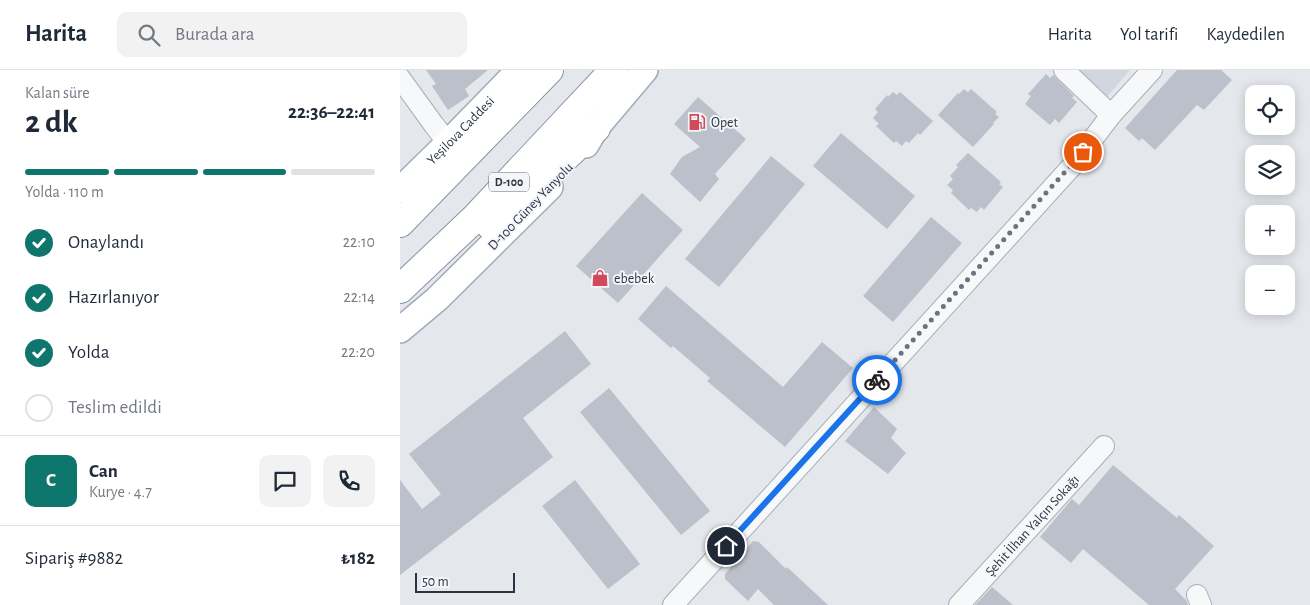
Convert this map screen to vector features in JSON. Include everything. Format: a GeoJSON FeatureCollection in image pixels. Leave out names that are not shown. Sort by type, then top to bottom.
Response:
{"type":"FeatureCollection","features":[{"type":"Feature","properties":{"kind":"highway"},"geometry":{"type":"LineString","coordinates":[[400,224],[549,70]]}},
{"type":"Feature","properties":{"kind":"highway","name":"D-100"},"geometry":{"type":"LineString","coordinates":[[400,289],[474,219],[614,70]]}},
{"type":"Feature","properties":{"kind":"highway"},"geometry":{"type":"LineString","coordinates":[[400,303],[434,276],[596,128]]}},
{"type":"Feature","properties":{"kind":"main road","name":"Yeşilova Caddesi"},"geometry":{"type":"LineString","coordinates":[[400,190],[441,134],[519,70]]}},
{"type":"Feature","properties":{"kind":"main road","name":"D-100 Güney Yanyolu"},"geometry":{"type":"LineString","coordinates":[[400,330],[437,299],[544,195],[580,154],[596,128],[645,70]]}},
{"type":"Feature","properties":{"kind":"street"},"geometry":{"type":"LineString","coordinates":[[1064,70],[1111,115]]}},
{"type":"Feature","properties":{"kind":"street"},"geometry":{"type":"LineString","coordinates":[[673,605],[1074,164],[1111,115],[1152,70]]}},
{"type":"Feature","properties":{"kind":"street"},"geometry":{"type":"LineString","coordinates":[[400,78],[441,134]]}},
{"type":"Feature","properties":{"kind":"street"},"geometry":{"type":"LineString","coordinates":[[400,93],[441,134]]}},
{"type":"Feature","properties":{"kind":"street","name":"Şehit İlhan Yalçın Sokağı"},"geometry":{"type":"LineString","coordinates":[[959,605],[1104,446]]}},
{"type":"Feature","properties":{"kind":"shaded area"},"geometry":{"type":"Polygon","coordinates":[[[1077,70],[1130,70],[1106,98],[1077,70]]]}},
{"type":"Feature","properties":{"kind":"building"},"geometry":{"type":"Polygon","coordinates":[[[426,70],[488,70],[465,89],[469,96],[448,110],[432,86],[436,84],[426,70]]]}},
{"type":"Feature","properties":{"kind":"building"},"geometry":{"type":"Polygon","coordinates":[[[1177,70],[1221,70],[1232,80],[1204,110],[1197,105],[1155,150],[1142,138],[1139,141],[1125,128],[1177,70]]]}},
{"type":"Feature","properties":{"kind":"building"},"geometry":{"type":"Polygon","coordinates":[[[1046,74],[1050,78],[1053,75],[1074,96],[1072,98],[1077,102],[1059,123],[1055,119],[1050,125],[1025,104],[1031,96],[1028,94],[1046,74]]]}},
{"type":"Feature","properties":{"kind":"building"},"geometry":{"type":"Polygon","coordinates":[[[964,89],[968,92],[971,89],[997,112],[995,114],[999,117],[973,147],[938,115],[964,89]]]}},
{"type":"Feature","properties":{"kind":"building"},"geometry":{"type":"Polygon","coordinates":[[[893,92],[897,95],[900,92],[933,121],[920,135],[918,133],[909,143],[906,141],[902,146],[896,141],[894,143],[876,126],[879,124],[873,118],[878,112],[875,109],[887,95],[888,97],[893,92]]]}},
{"type":"Feature","properties":{"kind":"building"},"geometry":{"type":"Polygon","coordinates":[[[698,97],[746,139],[715,174],[719,179],[700,202],[670,174],[682,157],[700,147],[674,124],[698,97]]]}},
{"type":"Feature","properties":{"kind":"building"},"geometry":{"type":"Polygon","coordinates":[[[841,133],[915,196],[887,229],[813,166],[841,133]]]}},
{"type":"Feature","properties":{"kind":"building"},"geometry":{"type":"Polygon","coordinates":[[[968,153],[1001,182],[999,184],[1003,187],[984,210],[981,207],[977,212],[971,208],[969,210],[951,193],[953,190],[947,185],[953,179],[950,176],[958,167],[956,165],[968,153]]]}},
{"type":"Feature","properties":{"kind":"building"},"geometry":{"type":"Polygon","coordinates":[[[771,156],[805,184],[719,287],[685,259],[771,156]]]}},
{"type":"Feature","properties":{"kind":"building"},"geometry":{"type":"Polygon","coordinates":[[[642,193],[683,230],[618,303],[576,266],[642,193]]]}},
{"type":"Feature","properties":{"kind":"building"},"geometry":{"type":"Polygon","coordinates":[[[931,217],[962,243],[893,322],[863,296],[931,217]]]}},
{"type":"Feature","properties":{"kind":"building"},"geometry":{"type":"Polygon","coordinates":[[[666,286],[783,387],[822,342],[853,368],[785,447],[707,381],[710,378],[673,346],[671,348],[638,319],[666,286]]]}},
{"type":"Feature","properties":{"kind":"building"},"geometry":{"type":"Polygon","coordinates":[[[565,331],[591,364],[523,418],[553,457],[400,575],[400,480],[422,509],[441,494],[409,454],[565,331]]]}},
{"type":"Feature","properties":{"kind":"building"},"geometry":{"type":"Polygon","coordinates":[[[609,388],[710,511],[681,535],[580,412],[609,388]]]}},
{"type":"Feature","properties":{"kind":"building"},"geometry":{"type":"Polygon","coordinates":[[[874,407],[897,429],[891,438],[906,453],[888,474],[845,441],[874,407]]]}},
{"type":"Feature","properties":{"kind":"building"},"geometry":{"type":"Polygon","coordinates":[[[1113,465],[1177,518],[1179,515],[1214,546],[1175,589],[1186,600],[1188,605],[1149,605],[1083,549],[1071,563],[1040,537],[1072,499],[1079,505],[1113,465]]]}},
{"type":"Feature","properties":{"kind":"building"},"geometry":{"type":"Polygon","coordinates":[[[575,480],[640,564],[608,589],[542,506],[575,480]]]}},
{"type":"Feature","properties":{"kind":"building"},"geometry":{"type":"Polygon","coordinates":[[[753,541],[759,542],[786,569],[787,567],[828,605],[774,605],[758,589],[748,601],[725,579],[725,574],[753,541]]]}},
{"type":"Feature","properties":{"kind":"building"},"geometry":{"type":"Polygon","coordinates":[[[992,587],[1013,605],[975,605],[992,587]]]}},
{"type":"Feature","properties":{"kind":"way so far"},"geometry":{"type":"LineString","coordinates":[[877,380],[1083,152]]}},
{"type":"Feature","properties":{"kind":"place","name":"Opet"},"geometry":{"type":"Point","coordinates":[697,122]}},
{"type":"Feature","properties":{"kind":"place","name":"ebebek"},"geometry":{"type":"Point","coordinates":[600,278]}},
{"type":"Feature","properties":{"kind":"route"},"geometry":{"type":"LineString","coordinates":[[726,546],[877,380]]}}]}
